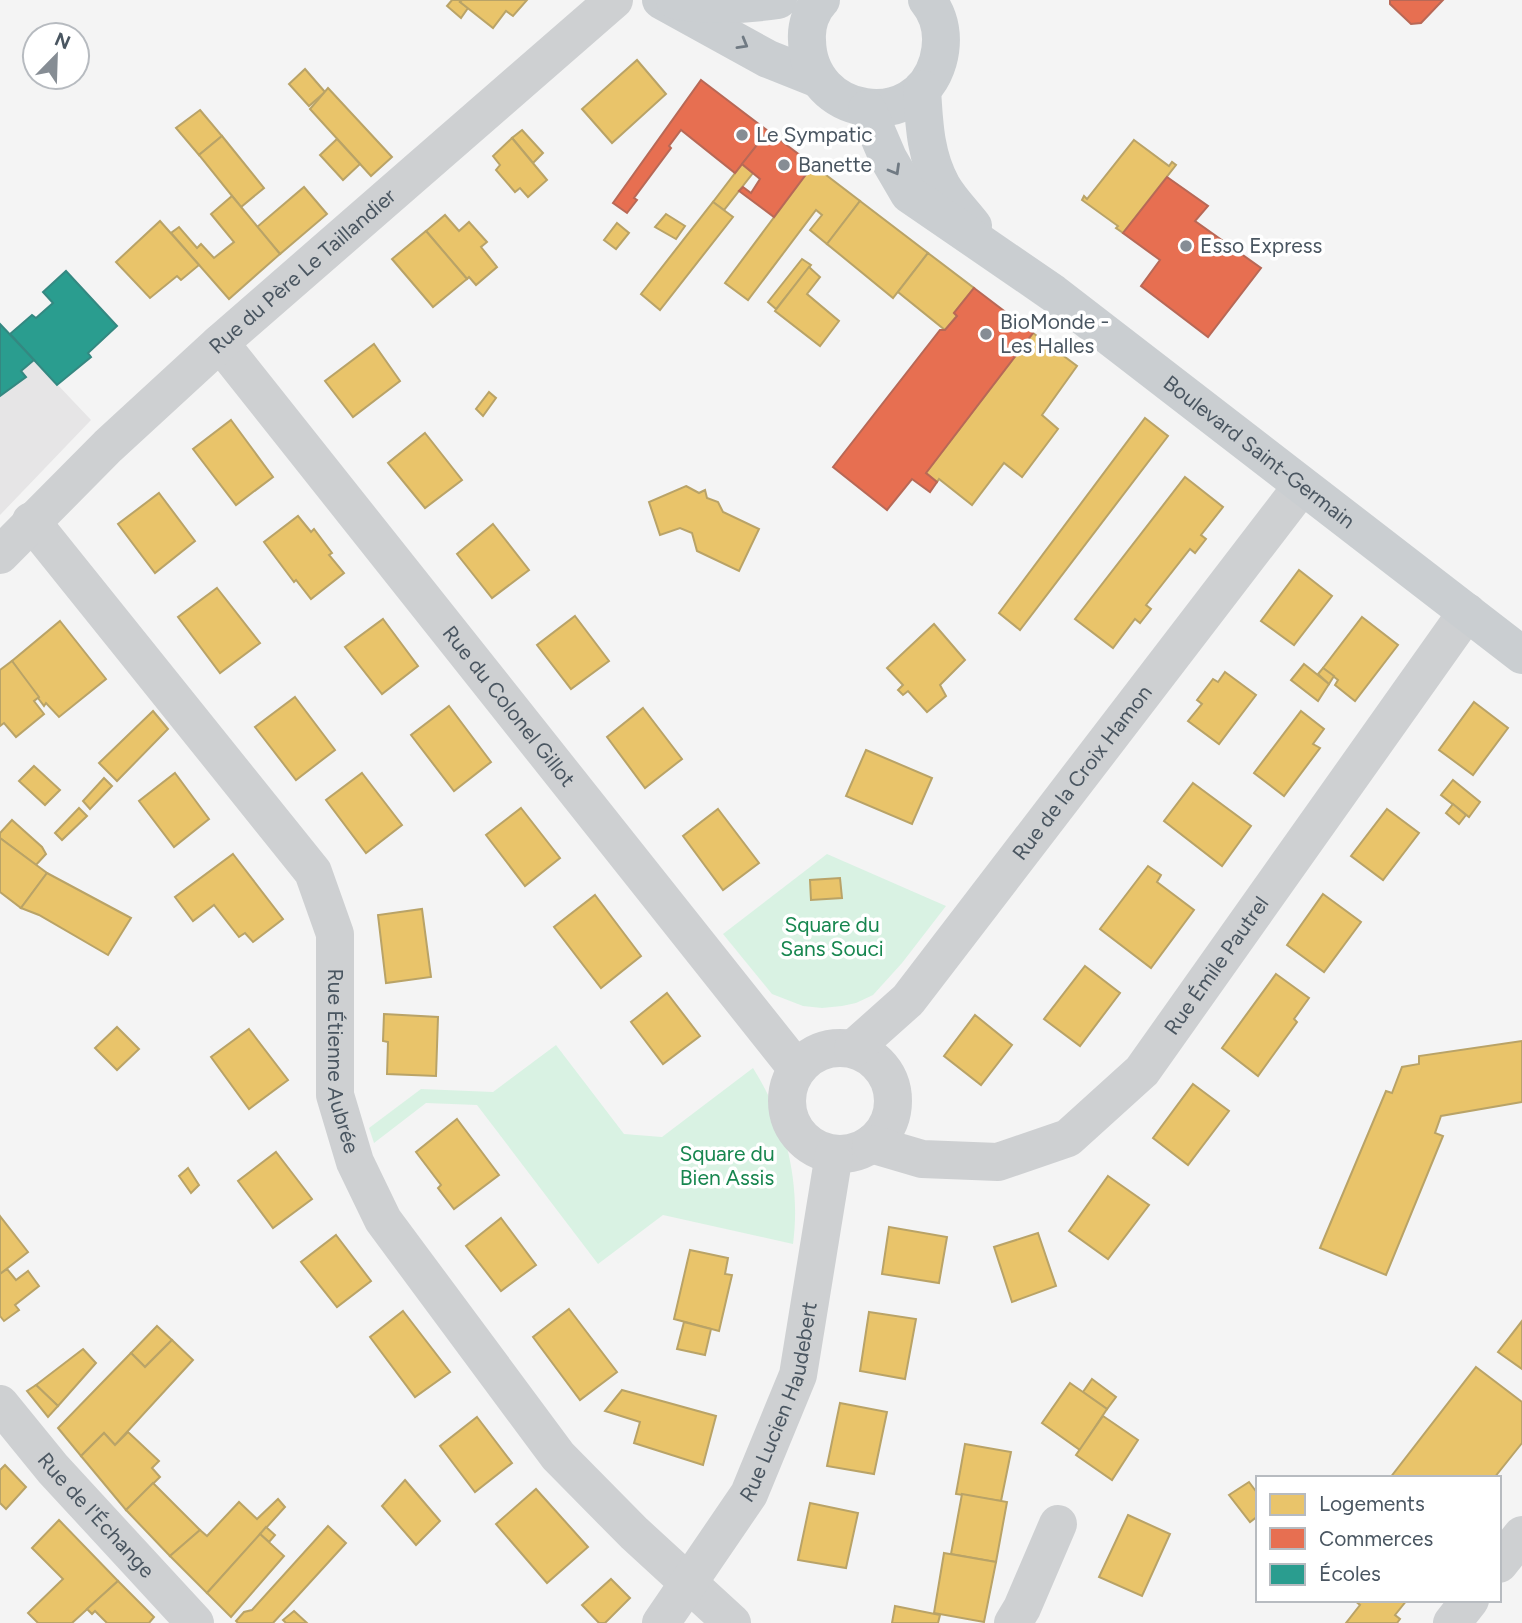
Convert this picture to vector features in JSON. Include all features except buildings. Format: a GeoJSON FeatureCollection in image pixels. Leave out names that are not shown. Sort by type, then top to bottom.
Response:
{"type":"FeatureCollection","features":[{"type":"Feature","properties":{"kind":"main road"},"geometry":{"type":"LineString","coordinates":[[661,0],[768,59],[816,78],[838,99],[867,108],[897,105],[922,89],[935,72],[941,51],[941,29],[931,3]]}},
{"type":"Feature","properties":{"kind":"main road"},"geometry":{"type":"LineString","coordinates":[[675,0],[699,4],[738,4],[778,0]]}},
{"type":"Feature","properties":{"kind":"main road"},"geometry":{"type":"LineString","coordinates":[[811,2],[807,54],[816,78]]}},
{"type":"Feature","properties":{"kind":"main road","name":"Boulevard Saint-Germain"},"geometry":{"type":"LineString","coordinates":[[922,89],[930,158],[943,187],[993,252]]}},
{"type":"Feature","properties":{"kind":"main road","name":"Boulevard Saint-Germain"},"geometry":{"type":"LineString","coordinates":[[867,108],[888,158],[909,194],[1053,293],[1522,655]]}},
{"type":"Feature","properties":{"kind":"street","name":"Rue du Père Le Taillandier"},"geometry":{"type":"LineString","coordinates":[[0,555],[31,521],[220,343],[614,0]]}},
{"type":"Feature","properties":{"kind":"street","name":"Rue du Colonel Gillot"},"geometry":{"type":"LineString","coordinates":[[220,343],[797,1069]]}},
{"type":"Feature","properties":{"kind":"street","name":"Rue de la Croix Hamon"},"geometry":{"type":"LineString","coordinates":[[853,1049],[908,1000],[1302,486]]}},
{"type":"Feature","properties":{"kind":"street","name":"Rue Étienne Aubrée"},"geometry":{"type":"LineString","coordinates":[[31,521],[313,872],[335,934],[335,1095],[355,1162],[383,1220],[558,1456],[689,1585],[732,1623]]}},
{"type":"Feature","properties":{"kind":"street","name":"Rue Émile Pautrel"},"geometry":{"type":"LineString","coordinates":[[872,1144],[922,1159],[998,1162],[1068,1138],[1142,1071],[1467,612]]}},
{"type":"Feature","properties":{"kind":"street"},"geometry":{"type":"LineString","coordinates":[[835,1048],[853,1049],[875,1060],[887,1075],[893,1092],[893,1111],[885,1131],[872,1144],[852,1153],[834,1154],[816,1149],[802,1138],[791,1123],[787,1105],[789,1086],[797,1069],[817,1052],[835,1048]]}},
{"type":"Feature","properties":{"kind":"street","name":"Rue Lucien Haudebert"},"geometry":{"type":"LineString","coordinates":[[661,1623],[749,1494],[798,1375],[834,1154]]}},
{"type":"Feature","properties":{"kind":"street","name":"Rue de l'Échange"},"geometry":{"type":"LineString","coordinates":[[0,1404],[53,1469],[195,1623]]}},
{"type":"Feature","properties":{"kind":"street"},"geometry":{"type":"LineString","coordinates":[[1013,1623],[1058,1524]]}},
{"type":"Feature","properties":{"kind":"street"},"geometry":{"type":"LineString","coordinates":[[1501,1561],[1522,1535]]}},
{"type":"Feature","properties":{"kind":"street"},"geometry":{"type":"LineString","coordinates":[[1452,1623],[1468,1602]]}},
{"type":"Feature","properties":{"kind":"shaded area"},"geometry":{"type":"Polygon","coordinates":[[[0,324],[91,420],[0,515],[0,324]]]}},
{"type":"Feature","properties":{"kind":"green space","name":"Square du Sans Souci"},"geometry":{"type":"Polygon","coordinates":[[[827,854],[946,906],[902,963],[873,995],[856,1003],[822,1008],[803,1006],[772,994],[723,934],[827,854]]]}},
{"type":"Feature","properties":{"kind":"green space","name":"Square du Bien Assis"},"geometry":{"type":"Polygon","coordinates":[[[556,1045],[624,1134],[662,1137],[753,1068],[774,1109],[788,1153],[795,1198],[793,1244],[663,1215],[598,1264],[477,1105],[426,1103],[374,1143],[369,1128],[421,1089],[493,1092],[556,1045]]]}},
{"type":"Feature","properties":{"kind":"place","name":"Le Sympatic"},"geometry":{"type":"Point","coordinates":[742,135]}},
{"type":"Feature","properties":{"kind":"place","name":"Banette"},"geometry":{"type":"Point","coordinates":[784,165]}},
{"type":"Feature","properties":{"kind":"place","name":"Esso Express"},"geometry":{"type":"Point","coordinates":[1186,246]}},
{"type":"Feature","properties":{"kind":"place","name":"BioMonde - Les Halles"},"geometry":{"type":"Point","coordinates":[986,334]}}]}
